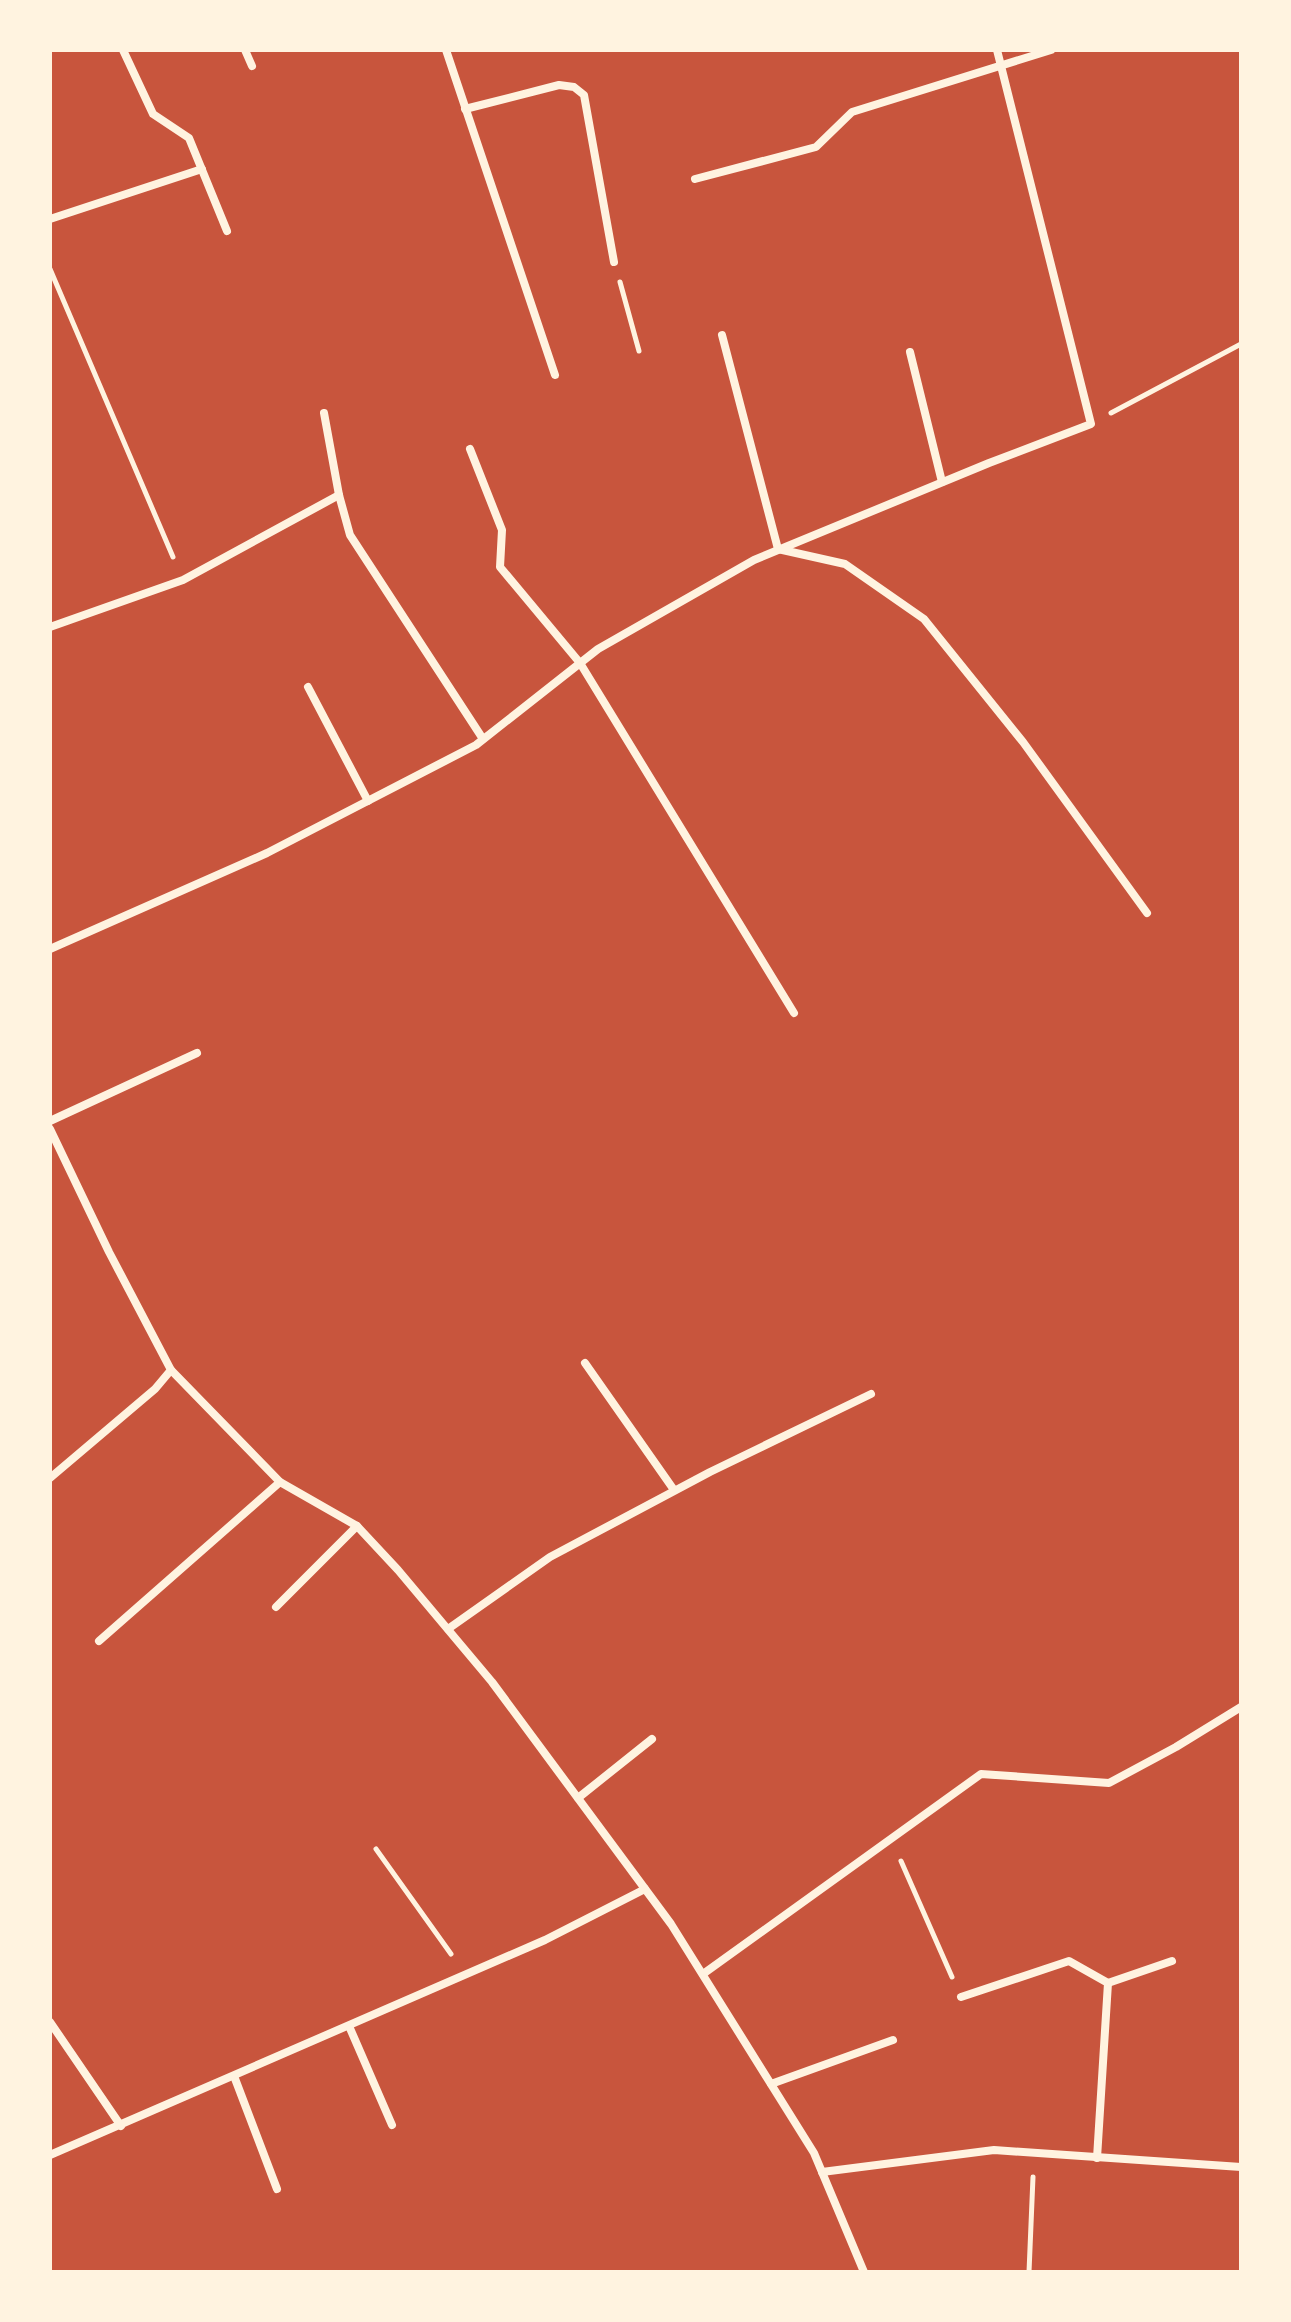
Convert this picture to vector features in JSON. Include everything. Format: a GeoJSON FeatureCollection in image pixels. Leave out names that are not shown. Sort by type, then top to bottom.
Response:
{"type":"FeatureCollection","features":[{"type":"Feature","properties":{"kind":"street"},"geometry":{"type":"LineString","coordinates":[[123,50],[153,114],[189,138],[227,231]]}},
{"type":"Feature","properties":{"kind":"street"},"geometry":{"type":"LineString","coordinates":[[245,50],[252,66]]}},
{"type":"Feature","properties":{"kind":"street"},"geometry":{"type":"LineString","coordinates":[[446,50],[555,375]]}},
{"type":"Feature","properties":{"kind":"street"},"geometry":{"type":"LineString","coordinates":[[50,949],[267,853],[476,745],[598,649],[754,560],[1091,424],[997,50]]}},
{"type":"Feature","properties":{"kind":"street"},"geometry":{"type":"LineString","coordinates":[[695,179],[816,147],[852,112],[1051,50]]}},
{"type":"Feature","properties":{"kind":"street"},"geometry":{"type":"LineString","coordinates":[[465,109],[559,85],[574,87],[584,95],[614,262]]}},
{"type":"Feature","properties":{"kind":"street"},"geometry":{"type":"LineString","coordinates":[[50,219],[202,169]]}},
{"type":"Feature","properties":{"kind":"street"},"geometry":{"type":"LineString","coordinates":[[722,335],[778,549]]}},
{"type":"Feature","properties":{"kind":"street"},"geometry":{"type":"LineString","coordinates":[[910,352],[942,482]]}},
{"type":"Feature","properties":{"kind":"street"},"geometry":{"type":"LineString","coordinates":[[324,413],[339,495],[350,535],[483,739]]}},
{"type":"Feature","properties":{"kind":"street"},"geometry":{"type":"LineString","coordinates":[[470,449],[502,530],[500,567],[580,663],[794,1013]]}},
{"type":"Feature","properties":{"kind":"street"},"geometry":{"type":"LineString","coordinates":[[50,627],[183,580],[339,495]]}},
{"type":"Feature","properties":{"kind":"street"},"geometry":{"type":"LineString","coordinates":[[778,549],[845,564],[924,619],[1023,742],[1147,913]]}},
{"type":"Feature","properties":{"kind":"street"},"geometry":{"type":"LineString","coordinates":[[308,687],[368,801]]}},
{"type":"Feature","properties":{"kind":"street"},"geometry":{"type":"LineString","coordinates":[[50,1121],[197,1053]]}},
{"type":"Feature","properties":{"kind":"street"},"geometry":{"type":"LineString","coordinates":[[50,1129],[109,1252],[171,1370],[280,1482],[357,1526],[492,1682],[671,1924],[814,2153],[864,2272]]}},
{"type":"Feature","properties":{"kind":"street"},"geometry":{"type":"LineString","coordinates":[[585,1363],[674,1490]]}},
{"type":"Feature","properties":{"kind":"street"},"geometry":{"type":"LineString","coordinates":[[50,1478],[155,1389],[171,1370]]}},
{"type":"Feature","properties":{"kind":"street"},"geometry":{"type":"LineString","coordinates":[[448,1629],[550,1557],[674,1490],[871,1394]]}},
{"type":"Feature","properties":{"kind":"street"},"geometry":{"type":"LineString","coordinates":[[99,1641],[280,1482]]}},
{"type":"Feature","properties":{"kind":"street"},"geometry":{"type":"LineString","coordinates":[[276,1607],[357,1526]]}},
{"type":"Feature","properties":{"kind":"street"},"geometry":{"type":"LineString","coordinates":[[703,1974],[981,1774],[1109,1783],[1241,1707]]}},
{"type":"Feature","properties":{"kind":"street"},"geometry":{"type":"LineString","coordinates":[[578,1798],[652,1739]]}},
{"type":"Feature","properties":{"kind":"street"},"geometry":{"type":"LineString","coordinates":[[50,2155],[545,1940],[645,1889]]}},
{"type":"Feature","properties":{"kind":"street"},"geometry":{"type":"LineString","coordinates":[[961,1997],[1069,1961],[1108,1983],[1172,1961]]}},
{"type":"Feature","properties":{"kind":"street"},"geometry":{"type":"LineString","coordinates":[[1097,2158],[1108,1983]]}},
{"type":"Feature","properties":{"kind":"street"},"geometry":{"type":"LineString","coordinates":[[50,2022],[121,2126]]}},
{"type":"Feature","properties":{"kind":"street"},"geometry":{"type":"LineString","coordinates":[[349,2026],[392,2125]]}},
{"type":"Feature","properties":{"kind":"street"},"geometry":{"type":"LineString","coordinates":[[771,2084],[893,2040]]}},
{"type":"Feature","properties":{"kind":"street"},"geometry":{"type":"LineString","coordinates":[[234,2076],[277,2189]]}},
{"type":"Feature","properties":{"kind":"street"},"geometry":{"type":"LineString","coordinates":[[822,2172],[994,2150],[1241,2167]]}},
{"type":"Feature","properties":{"kind":"path"},"geometry":{"type":"LineString","coordinates":[[614,262],[639,351]]}},
{"type":"Feature","properties":{"kind":"path"},"geometry":{"type":"LineString","coordinates":[[50,269],[183,580]]}},
{"type":"Feature","properties":{"kind":"path"},"geometry":{"type":"LineString","coordinates":[[1091,424],[1241,344]]}},
{"type":"Feature","properties":{"kind":"path"},"geometry":{"type":"LineString","coordinates":[[891,1839],[961,1997]]}},
{"type":"Feature","properties":{"kind":"path"},"geometry":{"type":"LineString","coordinates":[[376,1849],[466,1975]]}},
{"type":"Feature","properties":{"kind":"path"},"geometry":{"type":"LineString","coordinates":[[1029,2272],[1034,2154]]}}]}
